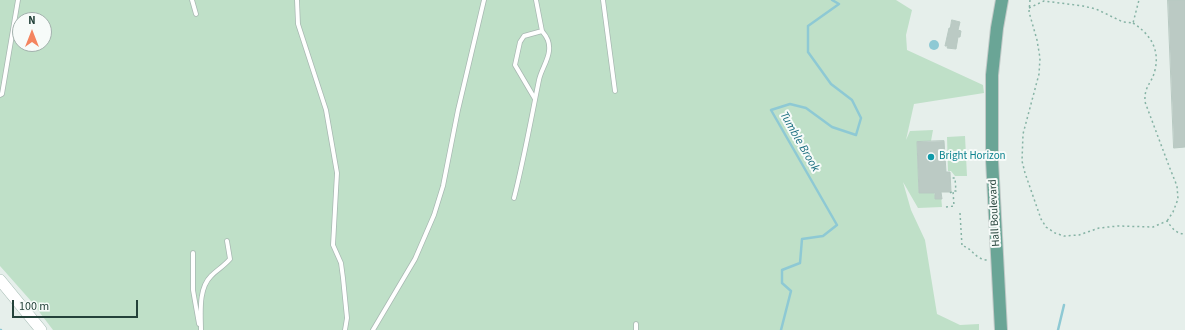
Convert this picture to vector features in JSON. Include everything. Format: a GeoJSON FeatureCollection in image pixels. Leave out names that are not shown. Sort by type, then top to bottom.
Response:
{"type":"FeatureCollection","features":[{"type":"Feature","properties":{"kind":"main road","name":"Hall Boulevard"},"geometry":{"type":"LineString","coordinates":[[1001,330],[992,160],[992,75],[997,28],[1002,0]]}},
{"type":"Feature","properties":{"kind":"main road"},"geometry":{"type":"LineString","coordinates":[[0,280],[41,330]]}},
{"type":"Feature","properties":{"kind":"lane"},"geometry":{"type":"LineString","coordinates":[[0,95],[2,94],[18,0]]}},
{"type":"Feature","properties":{"kind":"lane"},"geometry":{"type":"LineString","coordinates":[[192,0],[196,14]]}},
{"type":"Feature","properties":{"kind":"lane"},"geometry":{"type":"LineString","coordinates":[[297,0],[298,24],[326,110],[337,173],[333,245],[341,263],[347,318],[345,330]]}},
{"type":"Feature","properties":{"kind":"lane"},"geometry":{"type":"LineString","coordinates":[[373,330],[415,259],[434,215],[443,186],[458,110],[484,0]]}},
{"type":"Feature","properties":{"kind":"lane"},"geometry":{"type":"LineString","coordinates":[[514,198],[521,173],[540,77],[549,52],[548,39],[542,31],[536,0]]}},
{"type":"Feature","properties":{"kind":"lane"},"geometry":{"type":"LineString","coordinates":[[603,0],[615,91]]}},
{"type":"Feature","properties":{"kind":"lane"},"geometry":{"type":"LineString","coordinates":[[535,99],[515,65],[520,42],[524,36],[542,31]]}},
{"type":"Feature","properties":{"kind":"lane"},"geometry":{"type":"LineString","coordinates":[[200,330],[202,293],[210,277],[224,267],[230,259],[227,241]]}},
{"type":"Feature","properties":{"kind":"lane"},"geometry":{"type":"LineString","coordinates":[[193,253],[193,290],[200,330]]}},
{"type":"Feature","properties":{"kind":"lane"},"geometry":{"type":"LineString","coordinates":[[636,324],[636,330]]}},
{"type":"Feature","properties":{"kind":"path"},"geometry":{"type":"LineString","coordinates":[[1029,8],[1044,0],[1096,9],[1123,22],[1133,23],[1151,39],[1156,58],[1155,70],[1145,93],[1145,102],[1168,166],[1177,186],[1178,199],[1173,212],[1167,221],[1153,227],[1118,226],[1099,228],[1079,234],[1064,236],[1054,233],[1046,227],[1041,219],[1022,161],[1023,134],[1039,74],[1040,58],[1037,40],[1029,12],[1029,8],[1030,0]]}},
{"type":"Feature","properties":{"kind":"path"},"geometry":{"type":"LineString","coordinates":[[1133,23],[1139,0]]}},
{"type":"Feature","properties":{"kind":"path"},"geometry":{"type":"LineString","coordinates":[[950,178],[955,178],[956,191],[950,193]]}},
{"type":"Feature","properties":{"kind":"path"},"geometry":{"type":"LineString","coordinates":[[946,207],[954,206],[953,191]]}},
{"type":"Feature","properties":{"kind":"path"},"geometry":{"type":"LineString","coordinates":[[960,213],[962,246],[968,248],[978,258],[987,260]]}},
{"type":"Feature","properties":{"kind":"path"},"geometry":{"type":"LineString","coordinates":[[1167,221],[1174,231],[1180,234],[1185,234]]}},
{"type":"Feature","properties":{"kind":"green space"},"geometry":{"type":"Polygon","coordinates":[[[0,0],[896,0],[912,10],[906,35],[907,50],[983,85],[984,93],[914,104],[906,140],[910,131],[933,130],[931,141],[917,142],[919,193],[934,193],[935,195],[941,195],[942,207],[918,208],[903,182],[911,210],[925,240],[937,314],[960,325],[979,324],[979,330],[53,330],[31,301],[0,266],[0,0]]]}},
{"type":"Feature","properties":{"kind":"green space"},"geometry":{"type":"Polygon","coordinates":[[[965,136],[967,176],[955,176],[951,171],[948,171],[947,137],[965,136]]]}},
{"type":"Feature","properties":{"kind":"water"},"geometry":{"type":"Polygon","coordinates":[[[932,40],[936,40],[938,41],[938,49],[932,50],[929,47],[929,43],[932,40]]]}},
{"type":"Feature","properties":{"kind":"building"},"geometry":{"type":"Polygon","coordinates":[[[1168,0],[1185,0],[1185,147],[1174,148],[1168,0]]]}},
{"type":"Feature","properties":{"kind":"building"},"geometry":{"type":"Polygon","coordinates":[[[952,20],[960,22],[958,30],[961,31],[960,37],[958,37],[956,49],[947,48],[948,46],[945,46],[952,20]]]}},
{"type":"Feature","properties":{"kind":"building","name":"Bright Horizon"},"geometry":{"type":"Polygon","coordinates":[[[944,141],[946,172],[950,172],[951,192],[941,192],[942,199],[935,199],[935,193],[919,193],[917,142],[944,141]]]}},
{"type":"Feature","properties":{"kind":"waterway","name":"Tumble Brook"},"geometry":{"type":"LineString","coordinates":[[781,330],[791,291],[782,283],[782,270],[800,263],[802,239],[823,236],[837,225],[771,110],[790,104],[806,108],[832,127],[856,135],[861,118],[852,100],[831,84],[808,52],[808,26],[839,4],[832,0]]}},
{"type":"Feature","properties":{"kind":"waterway"},"geometry":{"type":"LineString","coordinates":[[1058,330],[1064,305]]}},
{"type":"Feature","properties":{"kind":"place","name":"Bright Horizon"},"geometry":{"type":"Point","coordinates":[931,157]}}]}
